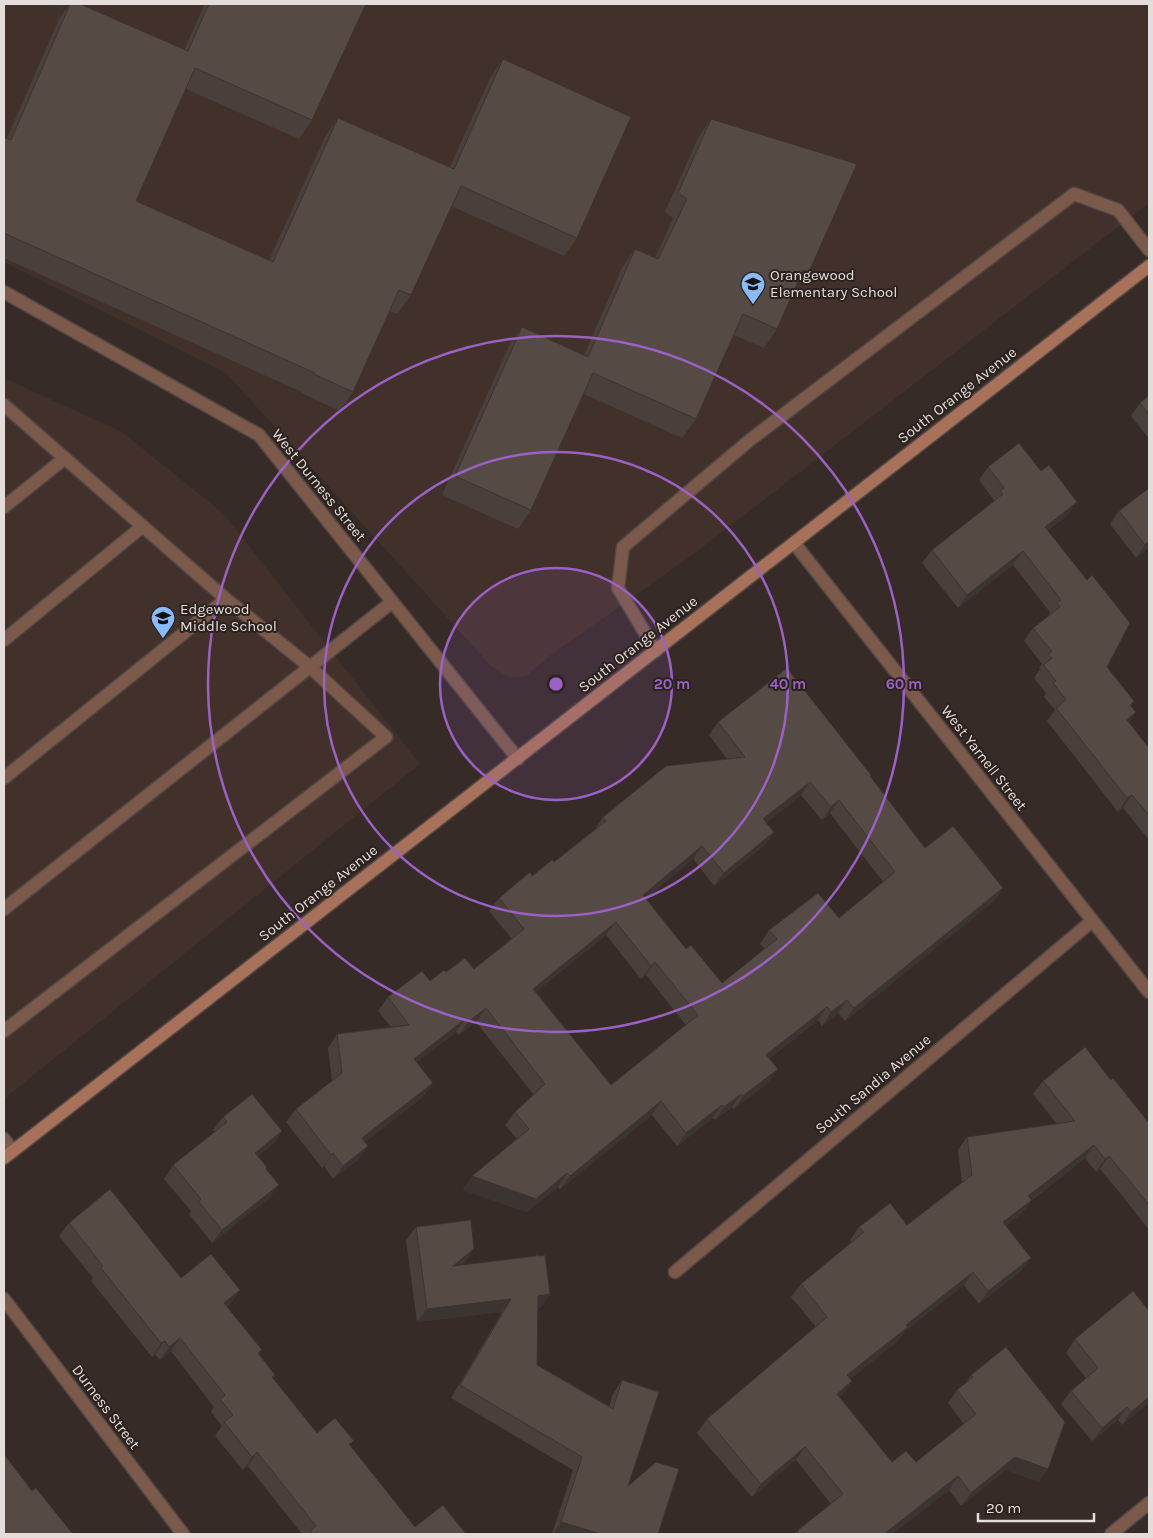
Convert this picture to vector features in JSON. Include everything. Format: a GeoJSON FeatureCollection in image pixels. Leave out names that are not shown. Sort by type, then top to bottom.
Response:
{"type":"FeatureCollection","features":[{"type":"Feature","properties":{"kind":"street"},"geometry":{"type":"LineString","coordinates":[[656,651],[618,588],[623,547],[750,440],[1074,194],[1118,210],[1149,250]]}},
{"type":"Feature","properties":{"kind":"street","name":"South Orange Avenue"},"geometry":{"type":"LineString","coordinates":[[8,1154],[518,759],[1149,266]]}},
{"type":"Feature","properties":{"kind":"street","name":"West Durness Street"},"geometry":{"type":"LineString","coordinates":[[4,292],[259,436],[518,759]]}},
{"type":"Feature","properties":{"kind":"street"},"geometry":{"type":"LineString","coordinates":[[4,405],[226,599],[310,667],[386,737],[4,1031]]}},
{"type":"Feature","properties":{"kind":"street"},"geometry":{"type":"LineString","coordinates":[[4,507],[65,458]]}},
{"type":"Feature","properties":{"kind":"street"},"geometry":{"type":"LineString","coordinates":[[4,640],[143,526]]}},
{"type":"Feature","properties":{"kind":"street","name":"West Yarnell Street"},"geometry":{"type":"LineString","coordinates":[[794,543],[1149,992]]}},
{"type":"Feature","properties":{"kind":"street"},"geometry":{"type":"LineString","coordinates":[[4,778],[226,599]]}},
{"type":"Feature","properties":{"kind":"street"},"geometry":{"type":"LineString","coordinates":[[4,909],[392,602]]}},
{"type":"Feature","properties":{"kind":"street","name":"South Sandia Avenue"},"geometry":{"type":"LineString","coordinates":[[675,1272],[1092,921]]}},
{"type":"Feature","properties":{"kind":"street"},"geometry":{"type":"LineString","coordinates":[[4,1139],[8,1154]]}},
{"type":"Feature","properties":{"kind":"street","name":"Durness Street"},"geometry":{"type":"LineString","coordinates":[[4,1299],[183,1534]]}},
{"type":"Feature","properties":{"kind":"street"},"geometry":{"type":"LineString","coordinates":[[1111,1534],[1149,1502]]}},
{"type":"Feature","properties":{"kind":"shaded area"},"geometry":{"type":"Polygon","coordinates":[[[4,4],[1149,4],[1149,203],[691,556],[551,655],[526,676],[510,678],[491,666],[226,373],[4,262],[4,4]]]}},
{"type":"Feature","properties":{"kind":"shaded area","name":"Edgewood Middle School"},"geometry":{"type":"Polygon","coordinates":[[[4,378],[122,432],[223,513],[420,764],[4,1099],[4,378]]]}},
{"type":"Feature","properties":{"kind":"building"},"geometry":{"type":"Polygon","coordinates":[[[70,4],[80,4],[188,51],[209,4],[366,4],[312,120],[195,68],[136,201],[273,262],[338,118],[454,169],[503,59],[631,117],[577,238],[461,186],[411,295],[399,290],[353,392],[315,373],[4,233],[4,137],[11,140],[70,4]]]}},
{"type":"Feature","properties":{"kind":"building"},"geometry":{"type":"Polygon","coordinates":[[[711,119],[857,164],[809,272],[803,270],[777,329],[743,314],[696,419],[593,373],[531,510],[455,476],[522,327],[588,357],[635,249],[658,259],[687,199],[678,193],[711,119]]]}},
{"type":"Feature","properties":{"kind":"building"},"geometry":{"type":"Polygon","coordinates":[[[1149,395],[1149,414],[1140,403],[1149,395]]]}},
{"type":"Feature","properties":{"kind":"building"},"geometry":{"type":"Polygon","coordinates":[[[1019,443],[1041,471],[1049,465],[1077,502],[1045,527],[1087,580],[1092,575],[1130,623],[1107,667],[1134,701],[1130,705],[1136,712],[1127,720],[1149,748],[1149,815],[1132,795],[1127,798],[1056,708],[1066,700],[1053,683],[1056,681],[1043,665],[1052,658],[1048,654],[1052,652],[1033,628],[1060,607],[1057,603],[1061,600],[1023,551],[967,595],[932,550],[1003,494],[1000,491],[1004,488],[988,467],[1019,443]]]}},
{"type":"Feature","properties":{"kind":"building"},"geometry":{"type":"Polygon","coordinates":[[[1149,488],[1149,542],[1145,545],[1119,511],[1149,488]]]}},
{"type":"Feature","properties":{"kind":"building"},"geometry":{"type":"Polygon","coordinates":[[[787,668],[871,775],[925,848],[953,826],[1003,888],[854,1008],[847,1000],[831,1012],[827,1007],[766,1055],[778,1069],[743,1096],[741,1094],[724,1107],[722,1105],[686,1133],[661,1101],[570,1176],[567,1173],[536,1199],[472,1176],[529,1129],[515,1112],[545,1084],[486,1008],[468,1022],[465,1019],[414,1059],[433,1083],[362,1138],[368,1146],[343,1166],[333,1153],[331,1155],[296,1109],[342,1073],[337,1034],[409,1025],[388,997],[422,971],[430,981],[444,970],[446,972],[465,958],[474,969],[524,929],[499,898],[530,872],[532,876],[552,860],[554,862],[606,821],[603,817],[666,766],[745,757],[718,722],[787,668]],[[810,782],[763,819],[774,832],[724,873],[702,846],[643,895],[686,949],[691,945],[722,983],[777,939],[769,930],[818,893],[839,918],[895,872],[839,800],[831,807],[810,782]],[[616,922],[533,989],[611,1085],[698,1015],[655,962],[651,966],[616,922]]]}},
{"type":"Feature","properties":{"kind":"building"},"geometry":{"type":"Polygon","coordinates":[[[1085,1047],[1149,1123],[1149,1205],[1109,1156],[1105,1159],[1094,1145],[1028,1196],[1032,1200],[1003,1222],[1031,1258],[988,1291],[973,1272],[847,1375],[852,1381],[837,1394],[892,1462],[906,1451],[916,1462],[976,1414],[957,1390],[973,1377],[971,1375],[1006,1347],[1065,1422],[1048,1469],[1015,1457],[971,1493],[958,1476],[884,1534],[799,1534],[797,1531],[843,1494],[805,1447],[761,1484],[707,1419],[827,1317],[801,1284],[864,1232],[859,1227],[890,1203],[907,1225],[972,1175],[967,1137],[1075,1121],[1043,1081],[1085,1047]]]}},
{"type":"Feature","properties":{"kind":"building"},"geometry":{"type":"Polygon","coordinates":[[[252,1094],[282,1131],[255,1153],[279,1185],[222,1230],[198,1201],[201,1199],[173,1165],[227,1122],[223,1117],[252,1094]]]}},
{"type":"Feature","properties":{"kind":"building"},"geometry":{"type":"Polygon","coordinates":[[[110,1189],[181,1278],[211,1254],[240,1290],[224,1303],[262,1350],[258,1353],[275,1375],[272,1377],[317,1433],[335,1418],[354,1441],[349,1444],[415,1527],[443,1505],[466,1534],[313,1534],[310,1531],[316,1526],[257,1452],[252,1457],[224,1422],[233,1415],[220,1399],[225,1395],[180,1338],[169,1347],[165,1341],[161,1343],[101,1268],[103,1266],[69,1223],[110,1189]]]}},
{"type":"Feature","properties":{"kind":"building"},"geometry":{"type":"Polygon","coordinates":[[[471,1220],[474,1249],[453,1266],[536,1256],[538,1253],[538,1256],[545,1255],[550,1294],[538,1296],[537,1365],[613,1409],[622,1380],[659,1392],[628,1486],[656,1462],[679,1469],[658,1534],[601,1534],[561,1522],[582,1457],[460,1385],[511,1299],[427,1309],[416,1227],[471,1220]]]}},
{"type":"Feature","properties":{"kind":"building"},"geometry":{"type":"Polygon","coordinates":[[[1133,1291],[1149,1311],[1149,1397],[1131,1412],[1127,1407],[1102,1428],[1071,1391],[1098,1368],[1075,1339],[1133,1291]]]}},
{"type":"Feature","properties":{"kind":"building"},"geometry":{"type":"Polygon","coordinates":[[[4,1454],[32,1491],[36,1488],[73,1534],[4,1534],[4,1454]]]}},
{"type":"Feature","properties":{"kind":"place","name":"Orangewood Elementary School"},"geometry":{"type":"Point","coordinates":[753,305]}},
{"type":"Feature","properties":{"kind":"place","name":"Edgewood Middle School"},"geometry":{"type":"Point","coordinates":[163,639]}}]}
